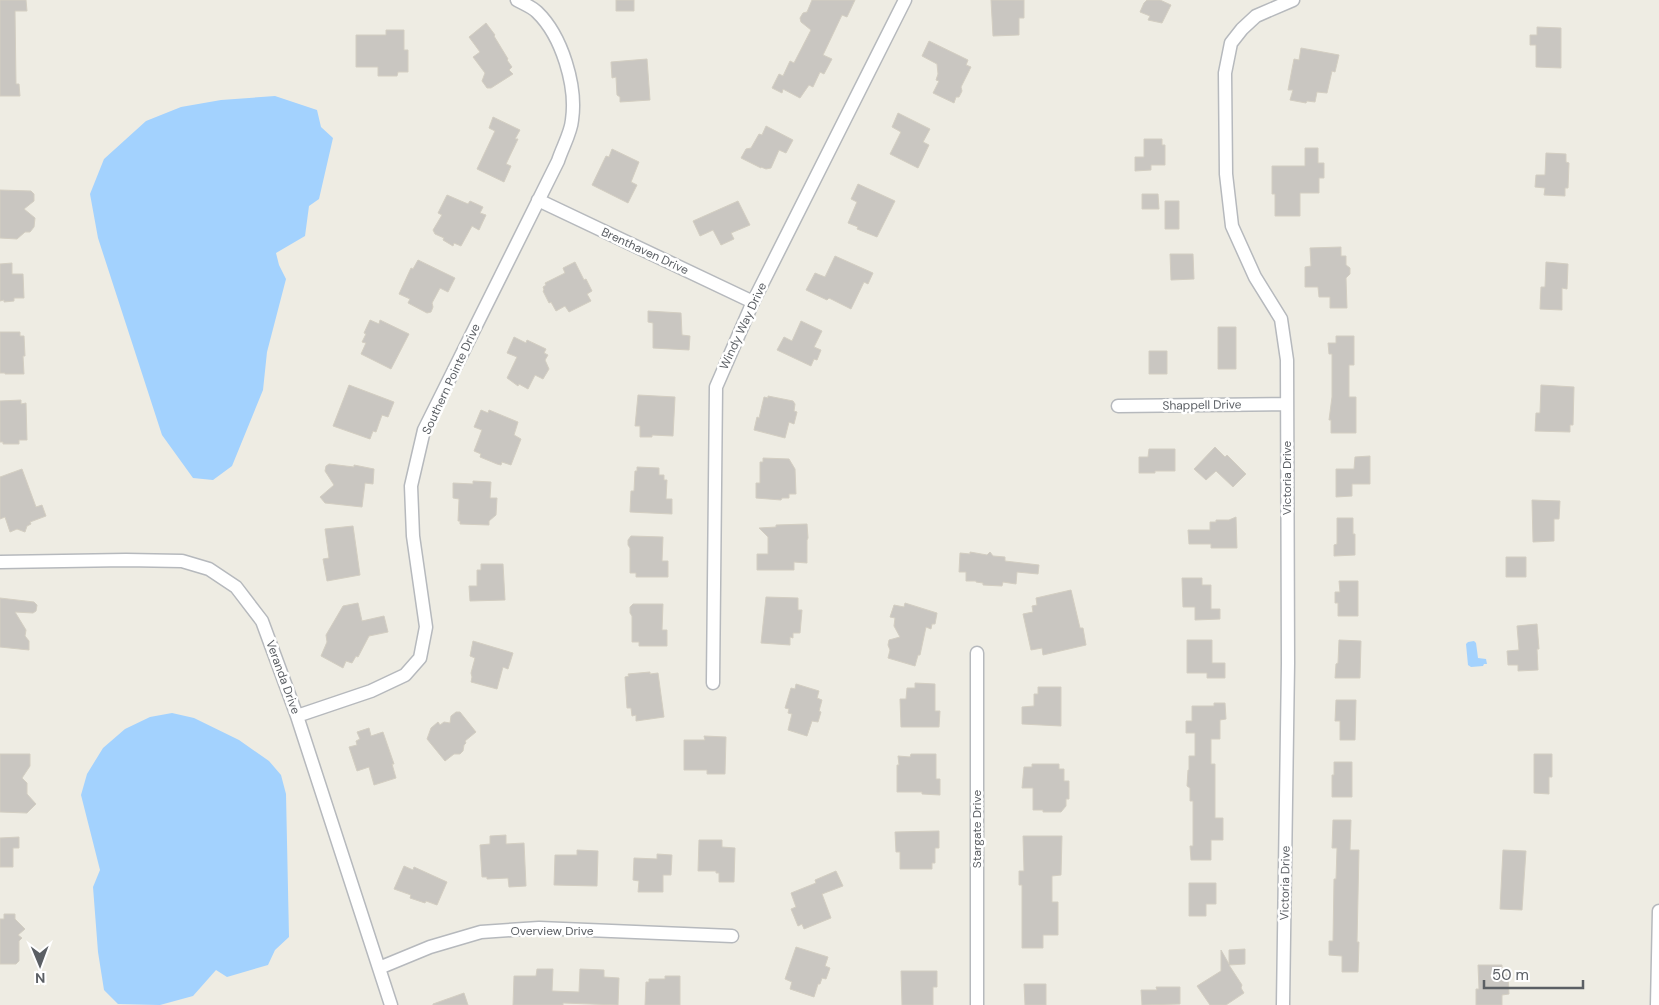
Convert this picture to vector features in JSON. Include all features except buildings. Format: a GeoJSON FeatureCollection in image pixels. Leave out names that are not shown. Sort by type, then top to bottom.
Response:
{"type":"FeatureCollection","features":[{"type":"Feature","properties":{"kind":"street","name":"Southern Pointe Drive"},"geometry":{"type":"LineString","coordinates":[[297,716],[371,691],[405,675],[420,658],[426,627],[413,536],[411,486],[424,430],[558,161],[572,121],[571,87],[555,36],[536,12],[517,0]]}},
{"type":"Feature","properties":{"kind":"street","name":"Windy Way Drive"},"geometry":{"type":"LineString","coordinates":[[713,683],[716,387],[753,302],[905,0]]}},
{"type":"Feature","properties":{"kind":"street","name":"Victoria Drive"},"geometry":{"type":"LineString","coordinates":[[1284,1005],[1288,663],[1287,360],[1281,319],[1255,277],[1232,226],[1226,174],[1225,73],[1231,43],[1242,29],[1256,16],[1293,0]]}},
{"type":"Feature","properties":{"kind":"street","name":"Brenthaven Drive"},"geometry":{"type":"LineString","coordinates":[[538,200],[753,302]]}},
{"type":"Feature","properties":{"kind":"street","name":"Shappell Drive"},"geometry":{"type":"LineString","coordinates":[[1118,406],[1287,404]]}},
{"type":"Feature","properties":{"kind":"street","name":"Veranda Drive"},"geometry":{"type":"LineString","coordinates":[[0,562],[182,561],[208,570],[236,587],[262,621],[297,716],[391,1005]]}},
{"type":"Feature","properties":{"kind":"street","name":"Stargate Drive"},"geometry":{"type":"LineString","coordinates":[[977,653],[977,1005]]}},
{"type":"Feature","properties":{"kind":"street"},"geometry":{"type":"LineString","coordinates":[[1657,1005],[1659,911]]}},
{"type":"Feature","properties":{"kind":"street","name":"Overview Drive"},"geometry":{"type":"LineString","coordinates":[[379,968],[430,947],[481,932],[539,928],[732,936]]}},
{"type":"Feature","properties":{"kind":"water"},"geometry":{"type":"Polygon","coordinates":[[[275,96],[317,110],[321,127],[333,138],[319,199],[309,206],[305,236],[276,253],[279,265],[286,279],[267,352],[263,390],[232,466],[213,480],[193,478],[162,435],[98,238],[90,194],[104,159],[146,121],[181,107],[221,100],[275,96]]]}},
{"type":"Feature","properties":{"kind":"water"},"geometry":{"type":"Polygon","coordinates":[[[1474,641],[1478,658],[1486,659],[1487,664],[1483,666],[1471,667],[1468,665],[1466,644],[1474,641]]]}},
{"type":"Feature","properties":{"kind":"water"},"geometry":{"type":"Polygon","coordinates":[[[172,713],[194,718],[239,740],[269,761],[281,775],[286,794],[289,937],[275,950],[268,965],[227,977],[216,970],[193,996],[160,1005],[118,1004],[104,990],[98,952],[93,887],[100,870],[81,795],[87,774],[103,748],[125,729],[150,717],[172,713]]]}}]}
